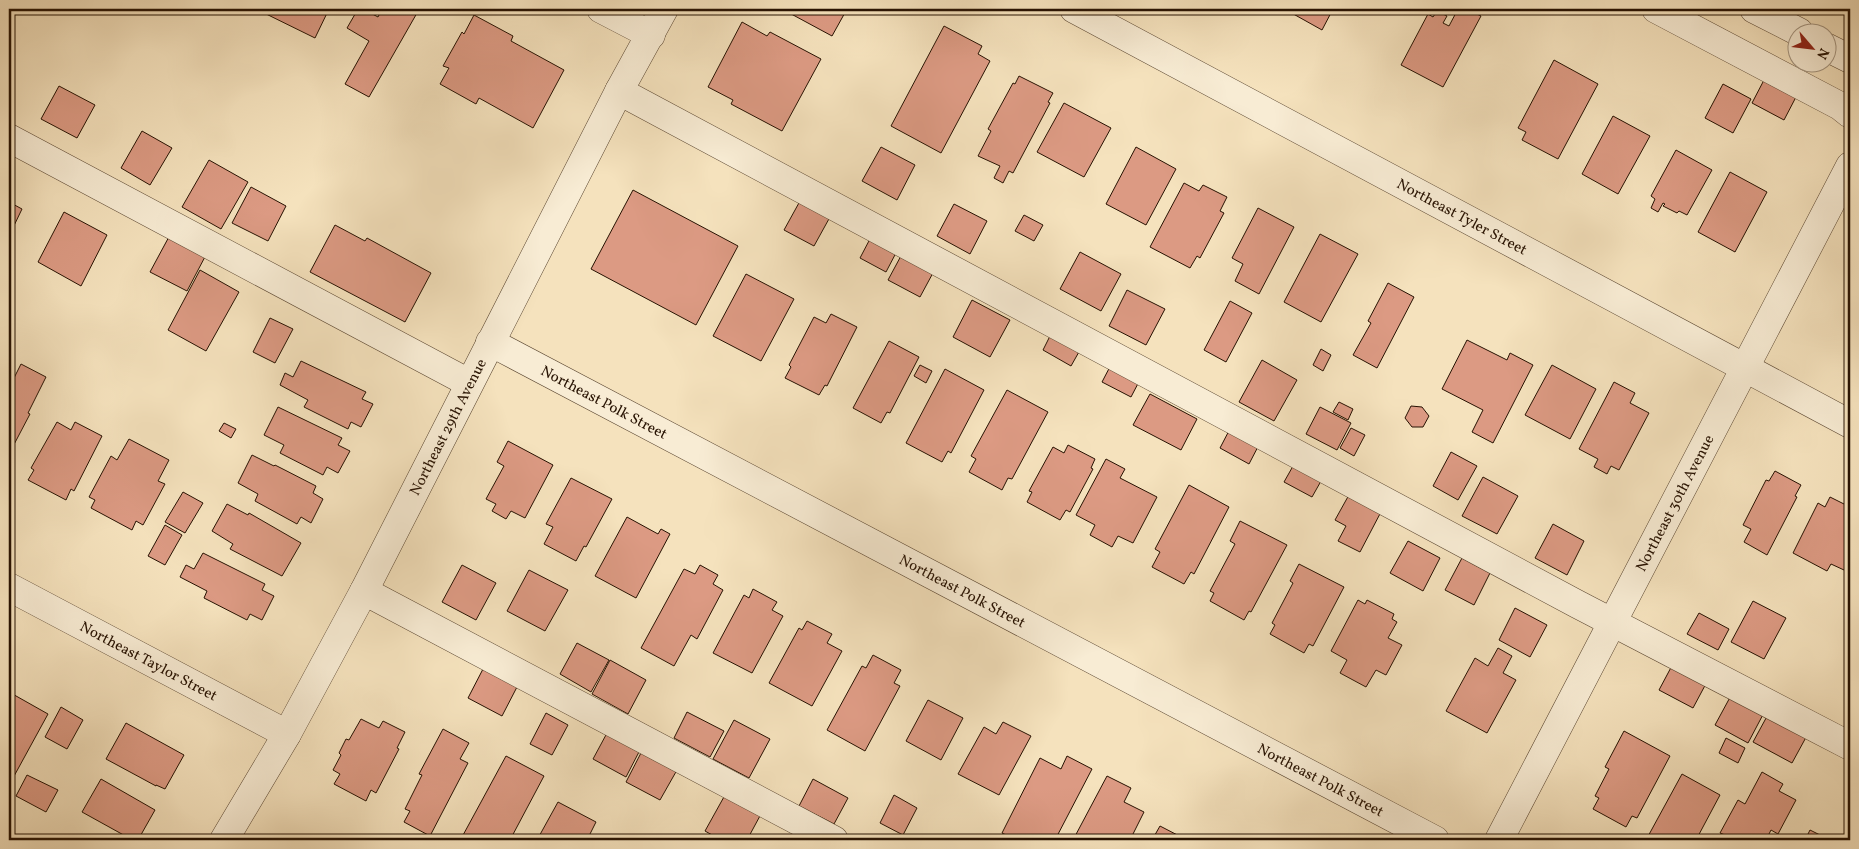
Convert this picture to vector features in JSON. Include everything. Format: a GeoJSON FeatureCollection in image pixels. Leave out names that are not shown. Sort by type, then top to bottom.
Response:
{"type":"FeatureCollection","features":[{"type":"Feature","properties":{"kind":"street"},"geometry":{"type":"LineString","coordinates":[[601,9],[650,35]]}},
{"type":"Feature","properties":{"kind":"street","name":"Northeast 29th Avenue"},"geometry":{"type":"LineString","coordinates":[[224,840],[287,734],[364,590],[619,91],[664,9]]}},
{"type":"Feature","properties":{"kind":"street","name":"Northeast Tyler Street"},"geometry":{"type":"LineString","coordinates":[[1074,9],[1850,424]]}},
{"type":"Feature","properties":{"kind":"street"},"geometry":{"type":"LineString","coordinates":[[1656,9],[1840,106],[1850,114]]}},
{"type":"Feature","properties":{"kind":"street"},"geometry":{"type":"LineString","coordinates":[[1755,9],[1786,25]]}},
{"type":"Feature","properties":{"kind":"street"},"geometry":{"type":"LineString","coordinates":[[1836,52],[1850,59]]}},
{"type":"Feature","properties":{"kind":"street"},"geometry":{"type":"LineString","coordinates":[[619,91],[1612,622],[1850,746]]}},
{"type":"Feature","properties":{"kind":"street"},"geometry":{"type":"LineString","coordinates":[[9,138],[469,383]]}},
{"type":"Feature","properties":{"kind":"street","name":"Northeast 30th Avenue"},"geometry":{"type":"LineString","coordinates":[[1499,840],[1850,166]]}},
{"type":"Feature","properties":{"kind":"street","name":"Northeast Polk Street"},"geometry":{"type":"LineString","coordinates":[[490,342],[1435,840]]}},
{"type":"Feature","properties":{"kind":"street","name":"Northeast Taylor Street"},"geometry":{"type":"LineString","coordinates":[[9,587],[287,734]]}},
{"type":"Feature","properties":{"kind":"street"},"geometry":{"type":"LineString","coordinates":[[364,590],[834,840]]}},
{"type":"Feature","properties":{"kind":"building"},"geometry":{"type":"Polygon","coordinates":[[[256,9],[329,9],[315,38],[256,9]]]}},
{"type":"Feature","properties":{"kind":"building"},"geometry":{"type":"Polygon","coordinates":[[[358,9],[363,9],[378,17],[382,9],[409,9],[417,13],[369,97],[345,84],[369,41],[347,28],[358,9]]]}},
{"type":"Feature","properties":{"kind":"building"},"geometry":{"type":"Polygon","coordinates":[[[782,9],[847,9],[832,36],[782,9]]]}},
{"type":"Feature","properties":{"kind":"building"},"geometry":{"type":"Polygon","coordinates":[[[1289,9],[1333,9],[1322,30],[1288,11],[1289,9]]]}},
{"type":"Feature","properties":{"kind":"building"},"geometry":{"type":"Polygon","coordinates":[[[1458,9],[1467,9],[1481,16],[1443,87],[1401,65],[1428,14],[1433,17],[1437,11],[1447,16],[1443,23],[1449,26],[1458,9]]]}},
{"type":"Feature","properties":{"kind":"building"},"geometry":{"type":"Polygon","coordinates":[[[474,15],[513,36],[511,41],[564,70],[533,128],[479,98],[476,104],[440,84],[449,68],[443,66],[474,15]]]}},
{"type":"Feature","properties":{"kind":"building"},"geometry":{"type":"Polygon","coordinates":[[[742,22],[767,36],[770,32],[821,59],[782,131],[731,104],[733,100],[708,87],[742,22]]]}},
{"type":"Feature","properties":{"kind":"building"},"geometry":{"type":"Polygon","coordinates":[[[944,26],[982,46],[978,54],[990,61],[941,153],[891,126],[944,26]]]}},
{"type":"Feature","properties":{"kind":"building"},"geometry":{"type":"Polygon","coordinates":[[[1554,60],[1598,84],[1558,159],[1522,140],[1526,132],[1518,128],[1554,60]]]}},
{"type":"Feature","properties":{"kind":"building"},"geometry":{"type":"Polygon","coordinates":[[[1019,76],[1053,93],[1048,102],[1050,103],[1013,173],[1009,171],[1003,183],[994,178],[1000,166],[978,156],[991,131],[988,129],[1013,83],[1015,84],[1019,76]]]}},
{"type":"Feature","properties":{"kind":"building"},"geometry":{"type":"Polygon","coordinates":[[[1764,80],[1796,97],[1784,120],[1752,103],[1764,80]]]}},
{"type":"Feature","properties":{"kind":"building"},"geometry":{"type":"Polygon","coordinates":[[[1723,84],[1751,99],[1733,133],[1705,118],[1723,84]]]}},
{"type":"Feature","properties":{"kind":"building"},"geometry":{"type":"Polygon","coordinates":[[[59,86],[95,105],[77,138],[41,119],[59,86]]]}},
{"type":"Feature","properties":{"kind":"building"},"geometry":{"type":"Polygon","coordinates":[[[1064,103],[1111,128],[1084,177],[1037,152],[1064,103]]]}},
{"type":"Feature","properties":{"kind":"building"},"geometry":{"type":"Polygon","coordinates":[[[1613,116],[1650,136],[1618,194],[1582,174],[1613,116]]]}},
{"type":"Feature","properties":{"kind":"building"},"geometry":{"type":"Polygon","coordinates":[[[142,131],[172,148],[150,185],[121,168],[142,131]]]}},
{"type":"Feature","properties":{"kind":"building"},"geometry":{"type":"Polygon","coordinates":[[[881,147],[915,165],[897,200],[862,181],[881,147]]]}},
{"type":"Feature","properties":{"kind":"building"},"geometry":{"type":"Polygon","coordinates":[[[1136,147],[1176,169],[1146,225],[1106,204],[1136,147]]]}},
{"type":"Feature","properties":{"kind":"building"},"geometry":{"type":"Polygon","coordinates":[[[1676,150],[1712,170],[1687,215],[1679,211],[1677,213],[1663,206],[1665,204],[1663,203],[1658,212],[1651,208],[1655,199],[1651,196],[1676,150]]]}},
{"type":"Feature","properties":{"kind":"building"},"geometry":{"type":"Polygon","coordinates":[[[209,160],[248,182],[221,229],[182,207],[209,160]]]}},
{"type":"Feature","properties":{"kind":"building"},"geometry":{"type":"Polygon","coordinates":[[[1730,172],[1767,192],[1735,252],[1698,232],[1730,172]]]}},
{"type":"Feature","properties":{"kind":"building"},"geometry":{"type":"Polygon","coordinates":[[[1184,183],[1199,191],[1203,185],[1227,197],[1220,211],[1224,213],[1200,258],[1197,256],[1190,268],[1150,247],[1184,183]]]}},
{"type":"Feature","properties":{"kind":"building"},"geometry":{"type":"Polygon","coordinates":[[[251,187],[286,206],[268,241],[232,223],[251,187]]]}},
{"type":"Feature","properties":{"kind":"building"},"geometry":{"type":"Polygon","coordinates":[[[633,190],[738,246],[696,325],[591,269],[633,190]]]}},
{"type":"Feature","properties":{"kind":"building"},"geometry":{"type":"Polygon","coordinates":[[[800,201],[830,217],[814,246],[784,230],[800,201]]]}},
{"type":"Feature","properties":{"kind":"building"},"geometry":{"type":"Polygon","coordinates":[[[9,202],[22,209],[9,236],[9,202]]]}},
{"type":"Feature","properties":{"kind":"building"},"geometry":{"type":"Polygon","coordinates":[[[954,204],[987,221],[970,254],[937,236],[954,204]]]}},
{"type":"Feature","properties":{"kind":"building"},"geometry":{"type":"Polygon","coordinates":[[[1258,208],[1294,227],[1259,294],[1235,281],[1243,264],[1232,258],[1258,208]]]}},
{"type":"Feature","properties":{"kind":"building"},"geometry":{"type":"Polygon","coordinates":[[[64,212],[107,235],[81,286],[38,262],[64,212]]]}},
{"type":"Feature","properties":{"kind":"building"},"geometry":{"type":"Polygon","coordinates":[[[1024,215],[1043,225],[1034,241],[1015,231],[1024,215]]]}},
{"type":"Feature","properties":{"kind":"building"},"geometry":{"type":"Polygon","coordinates":[[[335,225],[365,241],[367,238],[431,273],[405,322],[310,272],[335,225]]]}},
{"type":"Feature","properties":{"kind":"building"},"geometry":{"type":"Polygon","coordinates":[[[171,233],[207,253],[187,291],[150,272],[171,233]]]}},
{"type":"Feature","properties":{"kind":"building"},"geometry":{"type":"Polygon","coordinates":[[[1320,234],[1358,254],[1321,322],[1284,302],[1320,234]]]}},
{"type":"Feature","properties":{"kind":"building"},"geometry":{"type":"Polygon","coordinates":[[[871,237],[897,251],[886,272],[860,258],[871,237]]]}},
{"type":"Feature","properties":{"kind":"building"},"geometry":{"type":"Polygon","coordinates":[[[1080,252],[1121,274],[1101,311],[1060,289],[1080,252]]]}},
{"type":"Feature","properties":{"kind":"building"},"geometry":{"type":"Polygon","coordinates":[[[902,254],[934,271],[920,297],[888,280],[902,254]]]}},
{"type":"Feature","properties":{"kind":"building"},"geometry":{"type":"Polygon","coordinates":[[[200,270],[239,292],[206,351],[168,330],[200,270]]]}},
{"type":"Feature","properties":{"kind":"building"},"geometry":{"type":"Polygon","coordinates":[[[746,274],[794,299],[761,361],[713,336],[746,274]]]}},
{"type":"Feature","properties":{"kind":"building"},"geometry":{"type":"Polygon","coordinates":[[[1388,283],[1414,297],[1377,368],[1353,355],[1371,323],[1368,321],[1388,283]]]}},
{"type":"Feature","properties":{"kind":"building"},"geometry":{"type":"Polygon","coordinates":[[[1127,290],[1165,309],[1146,345],[1109,326],[1127,290]]]}},
{"type":"Feature","properties":{"kind":"building"},"geometry":{"type":"Polygon","coordinates":[[[972,300],[1010,320],[990,357],[953,337],[972,300]]]}},
{"type":"Feature","properties":{"kind":"building"},"geometry":{"type":"Polygon","coordinates":[[[1230,301],[1252,313],[1226,362],[1204,350],[1230,301]]]}},
{"type":"Feature","properties":{"kind":"building"},"geometry":{"type":"Polygon","coordinates":[[[831,314],[857,327],[827,386],[825,385],[819,395],[785,378],[791,367],[789,365],[814,317],[826,323],[831,314]]]}},
{"type":"Feature","properties":{"kind":"building"},"geometry":{"type":"Polygon","coordinates":[[[270,318],[293,329],[275,363],[253,352],[270,318]]]}},
{"type":"Feature","properties":{"kind":"building"},"geometry":{"type":"Polygon","coordinates":[[[1054,328],[1084,343],[1071,366],[1043,350],[1054,328]]]}},
{"type":"Feature","properties":{"kind":"building"},"geometry":{"type":"Polygon","coordinates":[[[1467,340],[1507,360],[1510,353],[1533,365],[1493,443],[1472,432],[1483,410],[1442,389],[1467,340]]]}},
{"type":"Feature","properties":{"kind":"building"},"geometry":{"type":"Polygon","coordinates":[[[889,341],[919,357],[890,413],[887,412],[881,423],[853,408],[889,341]]]}},
{"type":"Feature","properties":{"kind":"building"},"geometry":{"type":"Polygon","coordinates":[[[1321,349],[1331,355],[1323,371],[1313,365],[1321,349]]]}},
{"type":"Feature","properties":{"kind":"building"},"geometry":{"type":"Polygon","coordinates":[[[1114,359],[1143,374],[1131,397],[1102,382],[1114,359]]]}},
{"type":"Feature","properties":{"kind":"building"},"geometry":{"type":"Polygon","coordinates":[[[1262,360],[1297,380],[1274,421],[1239,402],[1262,360]]]}},
{"type":"Feature","properties":{"kind":"building"},"geometry":{"type":"Polygon","coordinates":[[[301,361],[366,392],[362,399],[373,404],[361,427],[351,422],[348,429],[304,407],[308,400],[280,385],[285,373],[293,377],[301,361]]]}},
{"type":"Feature","properties":{"kind":"building"},"geometry":{"type":"Polygon","coordinates":[[[21,364],[46,377],[28,413],[30,414],[9,454],[9,388],[21,364]]]}},
{"type":"Feature","properties":{"kind":"building"},"geometry":{"type":"Polygon","coordinates":[[[920,365],[932,371],[926,383],[914,376],[920,365]]]}},
{"type":"Feature","properties":{"kind":"building"},"geometry":{"type":"Polygon","coordinates":[[[1552,365],[1596,389],[1570,439],[1525,415],[1552,365]]]}},
{"type":"Feature","properties":{"kind":"building"},"geometry":{"type":"Polygon","coordinates":[[[945,369],[984,390],[951,453],[948,451],[942,462],[906,443],[945,369]]]}},
{"type":"Feature","properties":{"kind":"building"},"geometry":{"type":"Polygon","coordinates":[[[1614,382],[1635,393],[1630,403],[1649,413],[1619,470],[1611,466],[1607,474],[1594,467],[1598,459],[1579,449],[1614,382]]]}},
{"type":"Feature","properties":{"kind":"building"},"geometry":{"type":"Polygon","coordinates":[[[1007,390],[1048,412],[1012,479],[1008,478],[1002,490],[969,472],[976,459],[971,456],[1007,390]]]}},
{"type":"Feature","properties":{"kind":"building"},"geometry":{"type":"Polygon","coordinates":[[[1150,394],[1197,419],[1181,450],[1133,425],[1150,394]]]}},
{"type":"Feature","properties":{"kind":"building"},"geometry":{"type":"Polygon","coordinates":[[[1339,402],[1353,409],[1348,420],[1333,412],[1339,402]]]}},
{"type":"Feature","properties":{"kind":"building"},"geometry":{"type":"Polygon","coordinates":[[[1411,406],[1422,407],[1429,416],[1423,427],[1412,427],[1405,418],[1411,406]]]}},
{"type":"Feature","properties":{"kind":"building"},"geometry":{"type":"Polygon","coordinates":[[[278,407],[342,438],[338,445],[350,451],[338,473],[327,467],[323,475],[280,453],[284,445],[264,435],[278,407]]]}},
{"type":"Feature","properties":{"kind":"building"},"geometry":{"type":"Polygon","coordinates":[[[1320,407],[1351,423],[1337,450],[1306,434],[1320,407]]]}},
{"type":"Feature","properties":{"kind":"building"},"geometry":{"type":"Polygon","coordinates":[[[57,422],[71,430],[75,422],[102,436],[74,491],[71,489],[66,500],[28,480],[34,470],[31,468],[57,422]]]}},
{"type":"Feature","properties":{"kind":"building"},"geometry":{"type":"Polygon","coordinates":[[[224,423],[236,429],[231,438],[219,431],[224,423]]]}},
{"type":"Feature","properties":{"kind":"building"},"geometry":{"type":"Polygon","coordinates":[[[1233,423],[1262,439],[1249,464],[1220,448],[1233,423]]]}},
{"type":"Feature","properties":{"kind":"building"},"geometry":{"type":"Polygon","coordinates":[[[1351,428],[1365,435],[1354,456],[1340,448],[1351,428]]]}},
{"type":"Feature","properties":{"kind":"building"},"geometry":{"type":"Polygon","coordinates":[[[129,439],[169,460],[158,481],[165,484],[143,525],[136,521],[132,530],[91,508],[95,500],[89,497],[111,456],[117,460],[129,439]]]}},
{"type":"Feature","properties":{"kind":"building"},"geometry":{"type":"Polygon","coordinates":[[[508,441],[553,465],[525,518],[511,511],[506,519],[492,511],[496,504],[486,499],[504,466],[497,462],[508,441]]]}},
{"type":"Feature","properties":{"kind":"building"},"geometry":{"type":"Polygon","coordinates":[[[1068,445],[1095,459],[1091,468],[1093,469],[1070,512],[1066,510],[1060,520],[1027,502],[1032,492],[1029,491],[1053,447],[1064,453],[1068,445]]]}},
{"type":"Feature","properties":{"kind":"building"},"geometry":{"type":"Polygon","coordinates":[[[1451,452],[1477,466],[1458,500],[1433,486],[1451,452]]]}},
{"type":"Feature","properties":{"kind":"building"},"geometry":{"type":"Polygon","coordinates":[[[252,455],[316,486],[313,493],[323,499],[311,523],[301,517],[297,524],[255,501],[258,494],[238,483],[252,455]]]}},
{"type":"Feature","properties":{"kind":"building"},"geometry":{"type":"Polygon","coordinates":[[[1106,459],[1125,469],[1120,478],[1157,497],[1133,543],[1118,536],[1112,547],[1090,535],[1095,525],[1076,515],[1106,459]]]}},
{"type":"Feature","properties":{"kind":"building"},"geometry":{"type":"Polygon","coordinates":[[[1297,459],[1325,474],[1312,497],[1284,482],[1297,459]]]}},
{"type":"Feature","properties":{"kind":"building"},"geometry":{"type":"Polygon","coordinates":[[[1775,471],[1801,485],[1795,496],[1797,497],[1767,555],[1744,542],[1751,529],[1743,525],[1766,480],[1769,481],[1775,471]]]}},
{"type":"Feature","properties":{"kind":"building"},"geometry":{"type":"Polygon","coordinates":[[[1483,477],[1518,496],[1497,534],[1462,516],[1483,477]]]}},
{"type":"Feature","properties":{"kind":"building"},"geometry":{"type":"Polygon","coordinates":[[[571,478],[612,499],[586,547],[584,546],[576,561],[544,544],[553,527],[546,524],[571,478]]]}},
{"type":"Feature","properties":{"kind":"building"},"geometry":{"type":"Polygon","coordinates":[[[1189,485],[1229,507],[1194,574],[1191,572],[1184,584],[1152,567],[1160,552],[1155,549],[1189,485]]]}},
{"type":"Feature","properties":{"kind":"building"},"geometry":{"type":"Polygon","coordinates":[[[183,492],[203,503],[185,533],[165,522],[183,492]]]}},
{"type":"Feature","properties":{"kind":"building"},"geometry":{"type":"Polygon","coordinates":[[[1350,493],[1382,510],[1360,552],[1338,541],[1346,526],[1335,520],[1350,493]]]}},
{"type":"Feature","properties":{"kind":"building"},"geometry":{"type":"Polygon","coordinates":[[[1830,497],[1850,507],[1850,558],[1844,570],[1831,564],[1827,571],[1793,553],[1818,503],[1825,507],[1830,497]]]}},
{"type":"Feature","properties":{"kind":"building"},"geometry":{"type":"Polygon","coordinates":[[[227,504],[248,515],[249,513],[301,543],[282,576],[230,549],[233,544],[212,531],[227,504]]]}},
{"type":"Feature","properties":{"kind":"building"},"geometry":{"type":"Polygon","coordinates":[[[627,517],[658,534],[661,529],[670,534],[636,598],[595,576],[627,517]]]}},
{"type":"Feature","properties":{"kind":"building"},"geometry":{"type":"Polygon","coordinates":[[[1240,521],[1287,545],[1251,612],[1249,611],[1244,620],[1210,601],[1214,593],[1210,591],[1235,544],[1230,541],[1240,521]]]}},
{"type":"Feature","properties":{"kind":"building"},"geometry":{"type":"Polygon","coordinates":[[[1553,524],[1584,541],[1567,575],[1535,558],[1553,524]]]}},
{"type":"Feature","properties":{"kind":"building"},"geometry":{"type":"Polygon","coordinates":[[[165,525],[182,535],[165,565],[148,556],[165,525]]]}},
{"type":"Feature","properties":{"kind":"building"},"geometry":{"type":"Polygon","coordinates":[[[1408,541],[1440,558],[1423,591],[1390,573],[1408,541]]]}},
{"type":"Feature","properties":{"kind":"building"},"geometry":{"type":"Polygon","coordinates":[[[203,553],[265,584],[262,590],[274,596],[262,620],[250,614],[247,620],[204,598],[207,591],[180,577],[186,565],[194,569],[203,553]]]}},
{"type":"Feature","properties":{"kind":"building"},"geometry":{"type":"Polygon","coordinates":[[[1462,558],[1490,573],[1474,605],[1445,590],[1462,558]]]}},
{"type":"Feature","properties":{"kind":"building"},"geometry":{"type":"Polygon","coordinates":[[[1299,564],[1344,587],[1313,646],[1309,644],[1304,653],[1270,634],[1275,625],[1272,623],[1293,583],[1290,581],[1299,564]]]}},
{"type":"Feature","properties":{"kind":"building"},"geometry":{"type":"Polygon","coordinates":[[[462,565],[496,583],[476,620],[442,602],[462,565]]]}},
{"type":"Feature","properties":{"kind":"building"},"geometry":{"type":"Polygon","coordinates":[[[700,565],[718,575],[713,584],[723,590],[697,639],[691,635],[674,666],[641,648],[684,569],[695,574],[700,565]]]}},
{"type":"Feature","properties":{"kind":"building"},"geometry":{"type":"Polygon","coordinates":[[[529,570],[568,590],[545,631],[507,611],[529,570]]]}},
{"type":"Feature","properties":{"kind":"building"},"geometry":{"type":"Polygon","coordinates":[[[753,589],[777,602],[772,610],[783,616],[752,673],[713,653],[744,595],[749,598],[753,589]]]}},
{"type":"Feature","properties":{"kind":"building"},"geometry":{"type":"Polygon","coordinates":[[[1358,600],[1365,604],[1367,600],[1394,614],[1392,619],[1397,622],[1388,638],[1402,645],[1386,675],[1376,670],[1366,687],[1340,673],[1347,660],[1331,651],[1358,600]]]}},
{"type":"Feature","properties":{"kind":"building"},"geometry":{"type":"Polygon","coordinates":[[[1753,601],[1786,618],[1764,659],[1731,642],[1753,601]]]}},
{"type":"Feature","properties":{"kind":"building"},"geometry":{"type":"Polygon","coordinates":[[[1515,608],[1547,625],[1530,657],[1499,640],[1515,608]]]}},
{"type":"Feature","properties":{"kind":"building"},"geometry":{"type":"Polygon","coordinates":[[[1699,613],[1729,629],[1718,650],[1687,634],[1699,613]]]}},
{"type":"Feature","properties":{"kind":"building"},"geometry":{"type":"Polygon","coordinates":[[[807,621],[832,634],[827,643],[842,651],[812,706],[769,683],[799,628],[802,630],[807,621]]]}},
{"type":"Feature","properties":{"kind":"building"},"geometry":{"type":"Polygon","coordinates":[[[577,643],[609,660],[591,692],[560,674],[577,643]]]}},
{"type":"Feature","properties":{"kind":"building"},"geometry":{"type":"Polygon","coordinates":[[[1498,648],[1512,656],[1503,673],[1516,680],[1487,733],[1446,711],[1475,658],[1488,666],[1498,648]]]}},
{"type":"Feature","properties":{"kind":"building"},"geometry":{"type":"Polygon","coordinates":[[[873,655],[901,670],[894,683],[900,686],[865,751],[827,730],[862,666],[866,668],[873,655]]]}},
{"type":"Feature","properties":{"kind":"building"},"geometry":{"type":"Polygon","coordinates":[[[610,660],[646,680],[628,714],[592,694],[610,660]]]}},
{"type":"Feature","properties":{"kind":"building"},"geometry":{"type":"Polygon","coordinates":[[[1675,660],[1709,678],[1693,708],[1659,690],[1675,660]]]}},
{"type":"Feature","properties":{"kind":"building"},"geometry":{"type":"Polygon","coordinates":[[[483,669],[517,687],[502,716],[468,698],[483,669]]]}},
{"type":"Feature","properties":{"kind":"building"},"geometry":{"type":"Polygon","coordinates":[[[1734,690],[1767,707],[1748,743],[1715,725],[1734,690]]]}},
{"type":"Feature","properties":{"kind":"building"},"geometry":{"type":"Polygon","coordinates":[[[9,692],[48,714],[13,778],[9,776],[9,692]]]}},
{"type":"Feature","properties":{"kind":"building"},"geometry":{"type":"Polygon","coordinates":[[[928,700],[963,718],[941,760],[906,741],[928,700]]]}},
{"type":"Feature","properties":{"kind":"building"},"geometry":{"type":"Polygon","coordinates":[[[61,707],[83,720],[67,749],[45,737],[61,707]]]}},
{"type":"Feature","properties":{"kind":"building"},"geometry":{"type":"Polygon","coordinates":[[[1771,709],[1810,730],[1792,763],[1753,742],[1771,709]]]}},
{"type":"Feature","properties":{"kind":"building"},"geometry":{"type":"Polygon","coordinates":[[[687,712],[724,731],[710,757],[674,738],[687,712]]]}},
{"type":"Feature","properties":{"kind":"building"},"geometry":{"type":"Polygon","coordinates":[[[546,713],[568,725],[552,755],[530,744],[546,713]]]}},
{"type":"Feature","properties":{"kind":"building"},"geometry":{"type":"Polygon","coordinates":[[[361,719],[379,728],[383,721],[405,732],[397,748],[399,749],[376,793],[371,790],[366,801],[334,784],[340,774],[333,770],[341,755],[339,753],[346,739],[349,740],[361,719]]]}},
{"type":"Feature","properties":{"kind":"building"},"geometry":{"type":"Polygon","coordinates":[[[734,720],[770,739],[749,778],[713,759],[734,720]]]}},
{"type":"Feature","properties":{"kind":"building"},"geometry":{"type":"Polygon","coordinates":[[[1003,722],[1031,736],[999,795],[958,774],[984,727],[996,734],[1003,722]]]}},
{"type":"Feature","properties":{"kind":"building"},"geometry":{"type":"Polygon","coordinates":[[[126,723],[184,755],[165,789],[106,759],[126,723]]]}},
{"type":"Feature","properties":{"kind":"building"},"geometry":{"type":"Polygon","coordinates":[[[443,729],[469,743],[460,759],[468,763],[430,836],[404,822],[410,811],[405,809],[422,775],[419,774],[443,729]]]}},
{"type":"Feature","properties":{"kind":"building"},"geometry":{"type":"Polygon","coordinates":[[[1624,731],[1670,756],[1637,818],[1632,816],[1626,827],[1593,809],[1599,798],[1595,796],[1609,769],[1605,767],[1624,731]]]}},
{"type":"Feature","properties":{"kind":"building"},"geometry":{"type":"Polygon","coordinates":[[[607,733],[640,750],[626,777],[593,759],[607,733]]]}},
{"type":"Feature","properties":{"kind":"building"},"geometry":{"type":"Polygon","coordinates":[[[1726,738],[1745,748],[1738,763],[1719,753],[1726,738]]]}},
{"type":"Feature","properties":{"kind":"building"},"geometry":{"type":"Polygon","coordinates":[[[642,751],[677,770],[660,800],[626,782],[642,751]]]}},
{"type":"Feature","properties":{"kind":"building"},"geometry":{"type":"Polygon","coordinates":[[[506,756],[544,776],[510,840],[464,840],[462,837],[506,756]]]}},
{"type":"Feature","properties":{"kind":"building"},"geometry":{"type":"Polygon","coordinates":[[[1067,756],[1092,769],[1055,840],[1016,840],[1002,833],[1040,758],[1061,769],[1067,756]]]}},
{"type":"Feature","properties":{"kind":"building"},"geometry":{"type":"Polygon","coordinates":[[[1762,772],[1783,784],[1779,791],[1796,800],[1778,834],[1771,830],[1766,840],[1722,840],[1725,835],[1720,833],[1738,800],[1745,804],[1762,772]]]}},
{"type":"Feature","properties":{"kind":"building"},"geometry":{"type":"Polygon","coordinates":[[[1682,774],[1720,795],[1696,840],[1646,840],[1682,774]]]}},
{"type":"Feature","properties":{"kind":"building"},"geometry":{"type":"Polygon","coordinates":[[[27,775],[58,790],[46,812],[16,796],[27,775]]]}},
{"type":"Feature","properties":{"kind":"building"},"geometry":{"type":"Polygon","coordinates":[[[1107,776],[1131,788],[1124,802],[1144,812],[1130,840],[1073,840],[1107,776]]]}},
{"type":"Feature","properties":{"kind":"building"},"geometry":{"type":"Polygon","coordinates":[[[101,779],[155,810],[138,840],[129,836],[129,838],[82,812],[101,779]]]}},
{"type":"Feature","properties":{"kind":"building"},"geometry":{"type":"Polygon","coordinates":[[[813,779],[848,798],[834,824],[799,806],[813,779]]]}},
{"type":"Feature","properties":{"kind":"building"},"geometry":{"type":"Polygon","coordinates":[[[725,795],[761,814],[747,840],[721,840],[705,831],[725,795]]]}},
{"type":"Feature","properties":{"kind":"building"},"geometry":{"type":"Polygon","coordinates":[[[894,795],[917,808],[903,835],[880,823],[894,795]]]}},
{"type":"Feature","properties":{"kind":"building"},"geometry":{"type":"Polygon","coordinates":[[[558,802],[596,822],[587,840],[537,840],[558,802]]]}},
{"type":"Feature","properties":{"kind":"building"},"geometry":{"type":"Polygon","coordinates":[[[1160,826],[1187,840],[1152,840],[1160,826]]]}},
{"type":"Feature","properties":{"kind":"building"},"geometry":{"type":"Polygon","coordinates":[[[1810,830],[1830,840],[1805,840],[1810,830]]]}}]}
